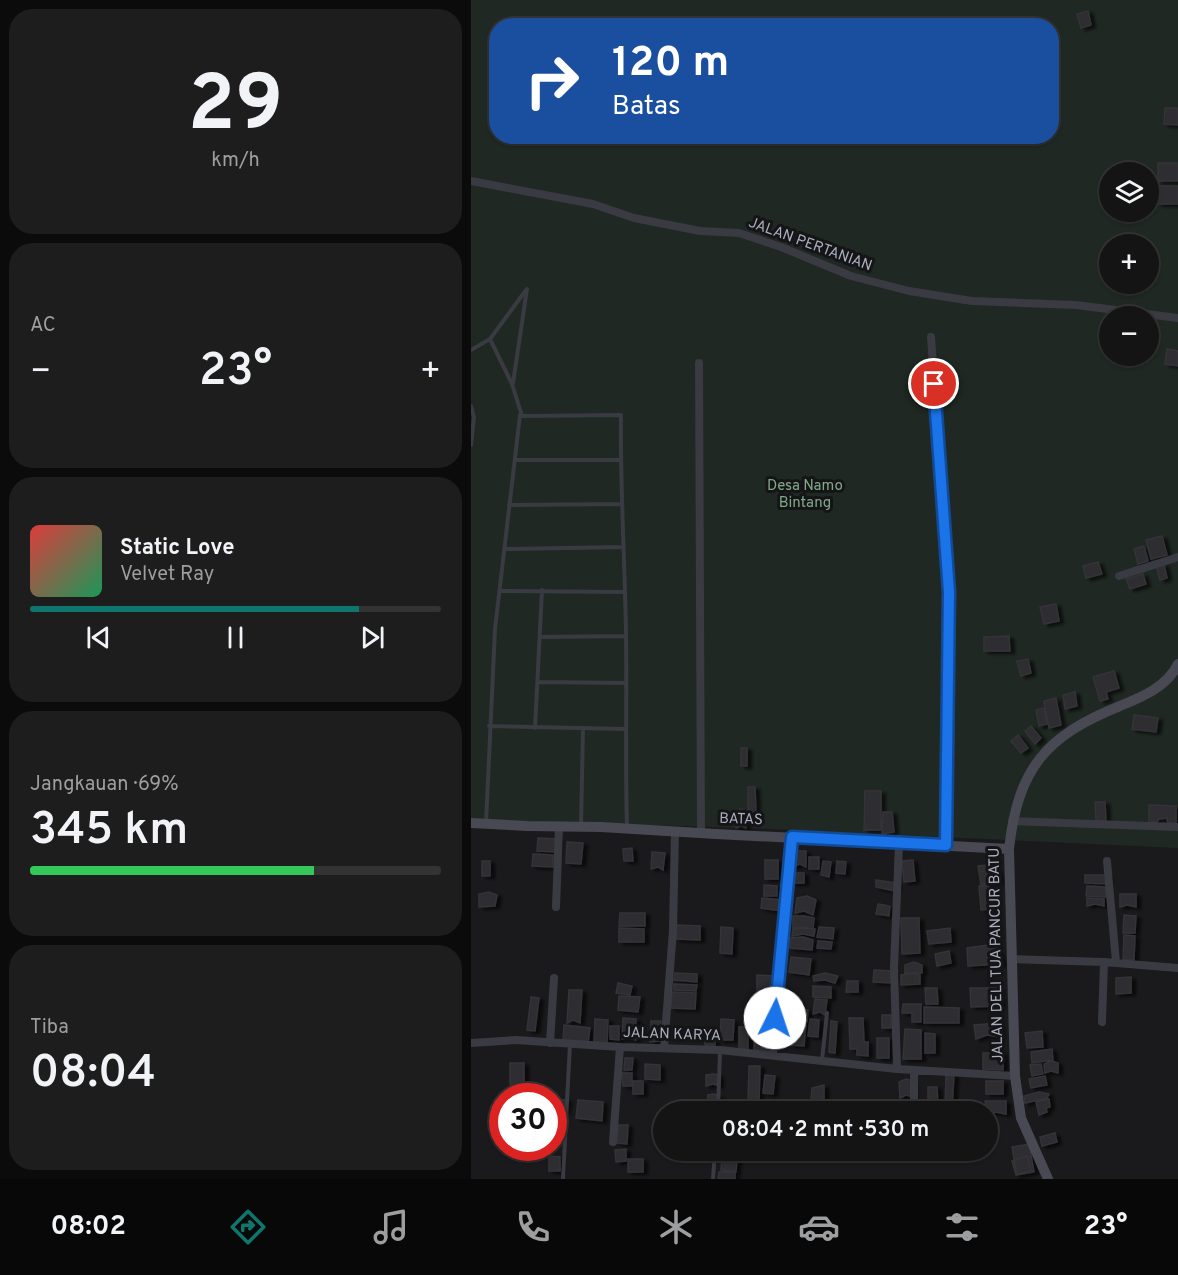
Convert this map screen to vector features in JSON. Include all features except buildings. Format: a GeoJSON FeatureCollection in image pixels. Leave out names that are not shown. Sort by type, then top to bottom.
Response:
{"type":"FeatureCollection","features":[{"type":"Feature","properties":{"kind":"main road","name":"JALAN DELI TUA PANCUR BATU"},"geometry":{"type":"LineString","coordinates":[[1048,1179],[1021,1118],[1015,1076],[1009,849],[1013,821],[1029,774],[1035,763],[1056,742],[1092,718],[1149,693],[1177,669]]}},
{"type":"Feature","properties":{"kind":"main road","name":"BATAS"},"geometry":{"type":"LineString","coordinates":[[471,823],[627,828],[701,834],[1009,849]]}},
{"type":"Feature","properties":{"kind":"street","name":"JALAN PERTANIAN"},"geometry":{"type":"LineString","coordinates":[[471,181],[593,204],[634,218],[700,231],[739,233],[781,247],[851,276],[909,291],[972,301],[1076,305],[1178,318]]}},
{"type":"Feature","properties":{"kind":"street"},"geometry":{"type":"LineString","coordinates":[[931,337],[949,592],[946,845]]}},
{"type":"Feature","properties":{"kind":"street"},"geometry":{"type":"LineString","coordinates":[[699,363],[701,834]]}},
{"type":"Feature","properties":{"kind":"street"},"geometry":{"type":"LineString","coordinates":[[1119,576],[1178,557]]}},
{"type":"Feature","properties":{"kind":"street"},"geometry":{"type":"LineString","coordinates":[[1013,821],[1178,827]]}},
{"type":"Feature","properties":{"kind":"street"},"geometry":{"type":"LineString","coordinates":[[556,907],[559,826]]}},
{"type":"Feature","properties":{"kind":"street"},"geometry":{"type":"LineString","coordinates":[[664,1048],[673,930],[675,832]]}},
{"type":"Feature","properties":{"kind":"street"},"geometry":{"type":"LineString","coordinates":[[773,1055],[792,837]]}},
{"type":"Feature","properties":{"kind":"street"},"geometry":{"type":"LineString","coordinates":[[897,1069],[894,967],[899,844]]}},
{"type":"Feature","properties":{"kind":"street"},"geometry":{"type":"LineString","coordinates":[[1107,861],[1116,962]]}},
{"type":"Feature","properties":{"kind":"street"},"geometry":{"type":"LineString","coordinates":[[1012,959],[1116,962],[1178,968]]}},
{"type":"Feature","properties":{"kind":"street"},"geometry":{"type":"LineString","coordinates":[[1102,1022],[1104,962]]}},
{"type":"Feature","properties":{"kind":"street"},"geometry":{"type":"LineString","coordinates":[[550,1043],[554,978]]}},
{"type":"Feature","properties":{"kind":"street","name":"JALAN KARYA"},"geometry":{"type":"LineString","coordinates":[[471,1043],[516,1040],[621,1047],[720,1050],[897,1069],[1015,1076]]}},
{"type":"Feature","properties":{"kind":"street"},"geometry":{"type":"LineString","coordinates":[[613,1142],[621,1047]]}},
{"type":"Feature","properties":{"kind":"street"},"geometry":{"type":"LineString","coordinates":[[914,1070],[914,1101]]}},
{"type":"Feature","properties":{"kind":"lane"},"geometry":{"type":"LineString","coordinates":[[471,350],[490,339],[527,289],[512,384]]}},
{"type":"Feature","properties":{"kind":"lane"},"geometry":{"type":"LineString","coordinates":[[490,339],[512,384],[522,416]]}},
{"type":"Feature","properties":{"kind":"lane"},"geometry":{"type":"LineString","coordinates":[[471,406],[474,417],[471,445]]}},
{"type":"Feature","properties":{"kind":"lane"},"geometry":{"type":"LineString","coordinates":[[486,824],[495,629],[520,415],[621,414],[627,828]]}},
{"type":"Feature","properties":{"kind":"lane"},"geometry":{"type":"LineString","coordinates":[[515,460],[620,460]]}},
{"type":"Feature","properties":{"kind":"lane"},"geometry":{"type":"LineString","coordinates":[[509,505],[622,504]]}},
{"type":"Feature","properties":{"kind":"lane"},"geometry":{"type":"LineString","coordinates":[[505,549],[624,547]]}},
{"type":"Feature","properties":{"kind":"lane"},"geometry":{"type":"LineString","coordinates":[[535,728],[542,590]]}},
{"type":"Feature","properties":{"kind":"lane"},"geometry":{"type":"LineString","coordinates":[[500,591],[625,592]]}},
{"type":"Feature","properties":{"kind":"lane"},"geometry":{"type":"LineString","coordinates":[[540,637],[626,636]]}},
{"type":"Feature","properties":{"kind":"lane"},"geometry":{"type":"LineString","coordinates":[[538,682],[626,683]]}},
{"type":"Feature","properties":{"kind":"lane"},"geometry":{"type":"LineString","coordinates":[[489,726],[625,729]]}},
{"type":"Feature","properties":{"kind":"lane"},"geometry":{"type":"LineString","coordinates":[[581,826],[583,729]]}},
{"type":"Feature","properties":{"kind":"lane"},"geometry":{"type":"LineString","coordinates":[[822,1060],[827,1013]]}},
{"type":"Feature","properties":{"kind":"lane"},"geometry":{"type":"LineString","coordinates":[[563,1179],[570,1044]]}},
{"type":"Feature","properties":{"kind":"lane"},"geometry":{"type":"LineString","coordinates":[[718,1101],[720,1050]]}},
{"type":"Feature","properties":{"kind":"lane"},"geometry":{"type":"LineString","coordinates":[[713,1179],[714,1161]]}},
{"type":"Feature","properties":{"kind":"green space","name":"Desa Namo Bintang"},"geometry":{"type":"Polygon","coordinates":[[[471,0],[1178,0],[1178,848],[746,828],[471,820],[471,0]]]}},
{"type":"Feature","properties":{"kind":"route"},"geometry":{"type":"LineString","coordinates":[[775,1018],[792,837],[946,845],[949,592],[934,384]]}}]}
